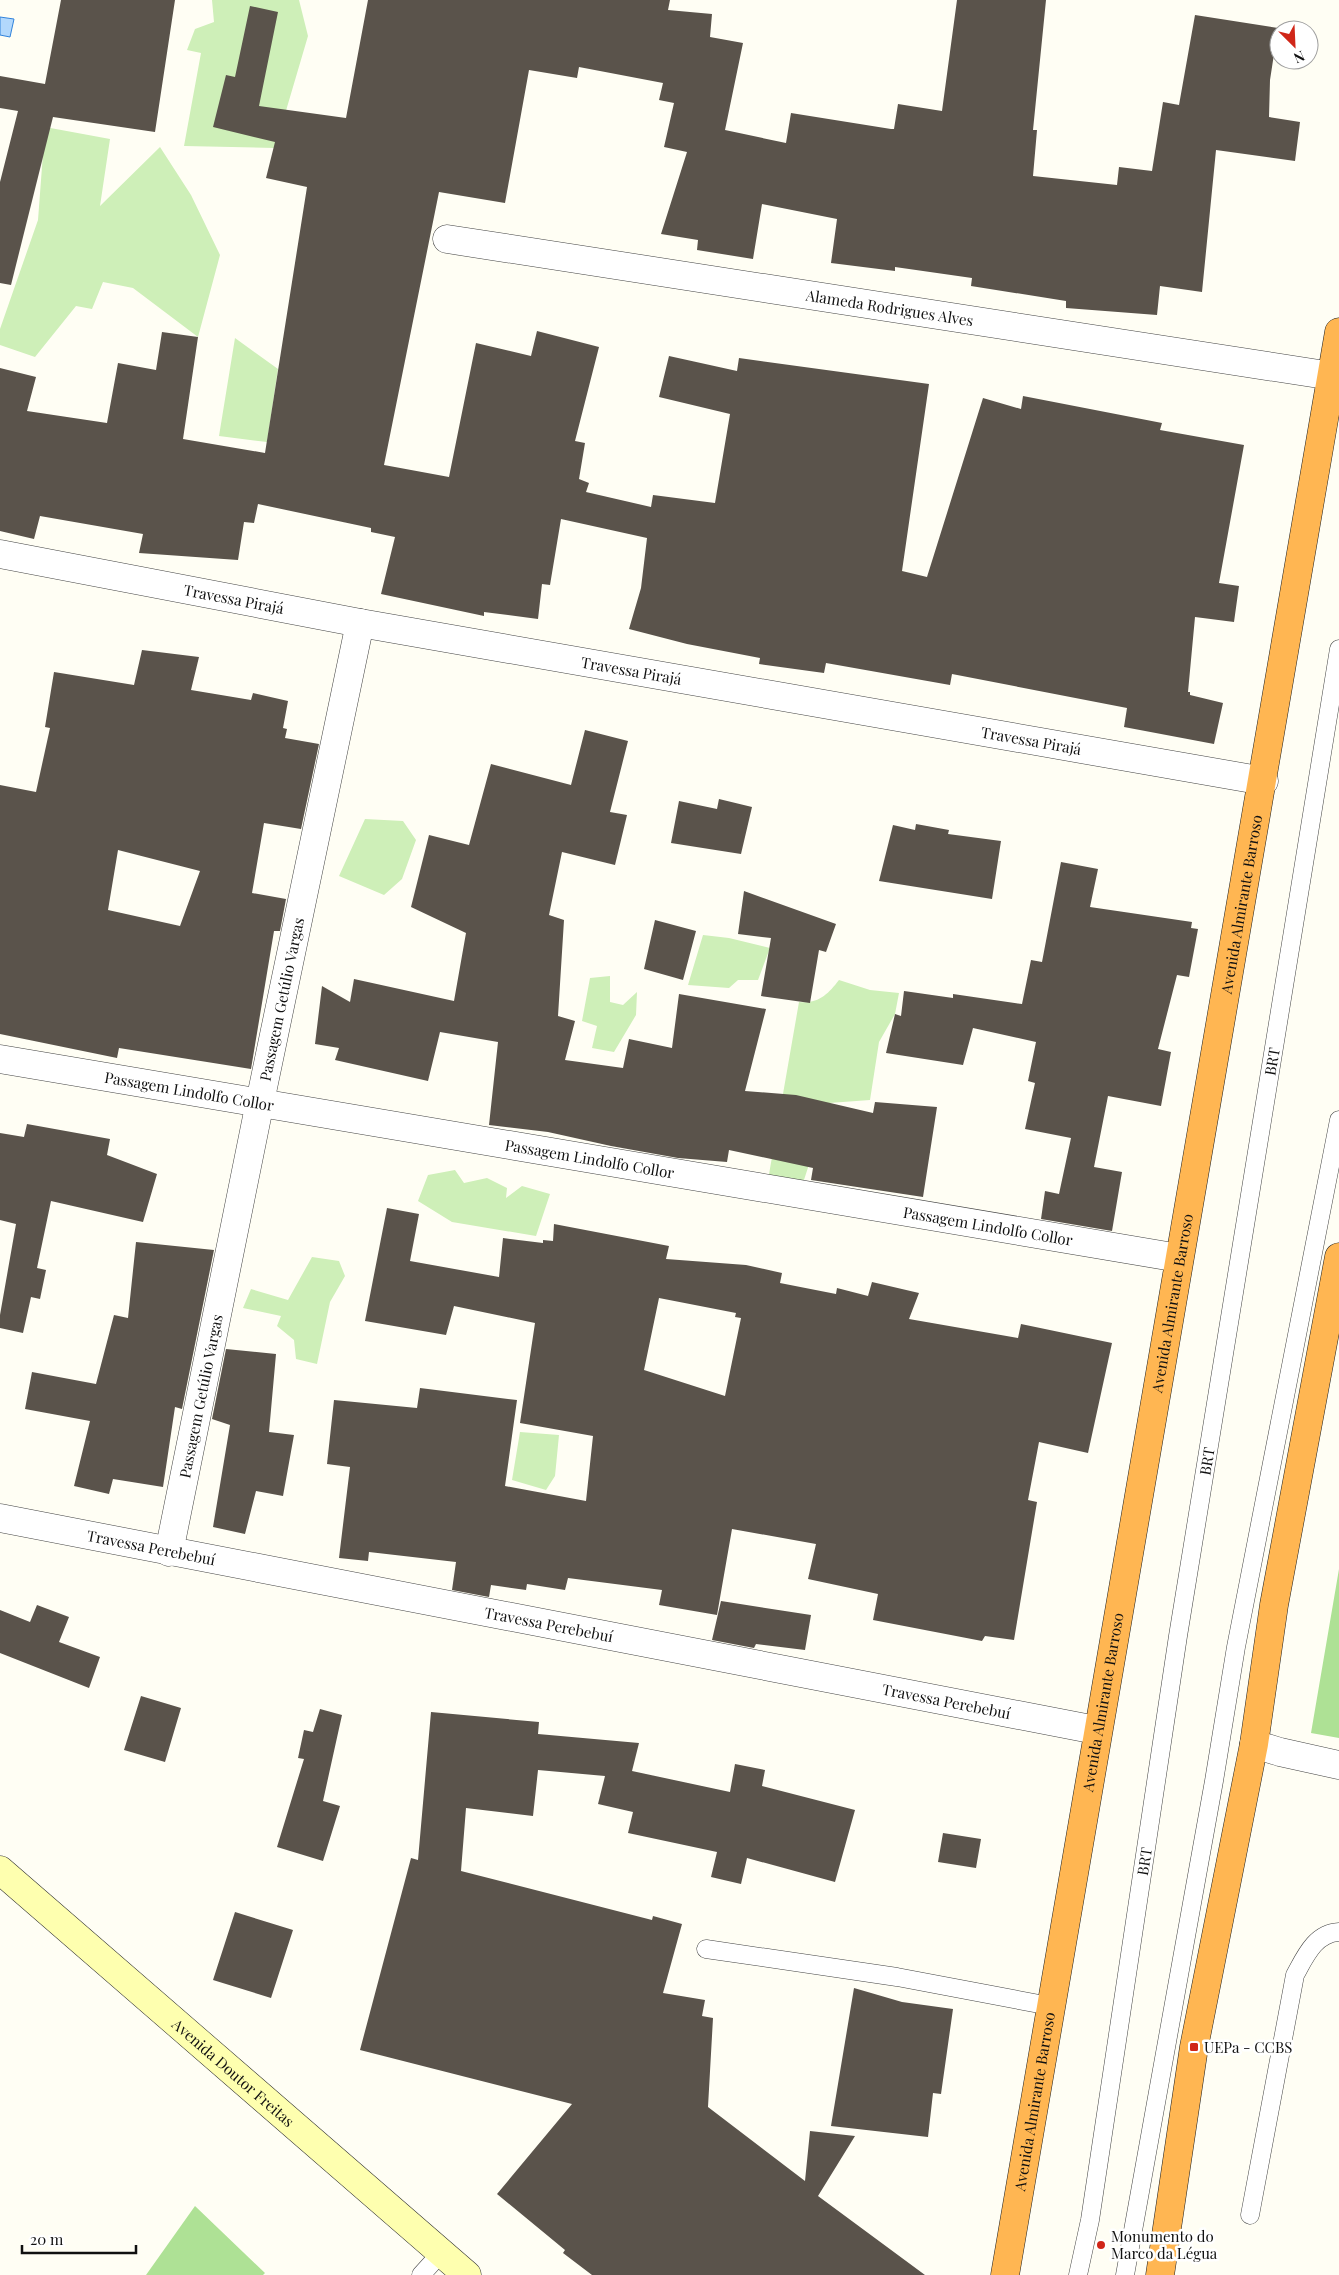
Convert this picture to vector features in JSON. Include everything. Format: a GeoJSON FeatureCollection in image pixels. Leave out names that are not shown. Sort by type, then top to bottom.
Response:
{"type":"FeatureCollection","features":[{"type":"Feature","properties":{"kind":"highway","name":"Avenida Almirante Barroso"},"geometry":{"type":"LineString","coordinates":[[1005,2275],[1096,1730],[1264,781],[1339,332]]}},
{"type":"Feature","properties":{"kind":"highway"},"geometry":{"type":"LineString","coordinates":[[1160,2275],[1194,2047],[1254,1744],[1274,1605],[1339,1257]]}},
{"type":"Feature","properties":{"kind":"main road","name":"Avenida Doutor Freitas"},"geometry":{"type":"LineString","coordinates":[[0,1870],[467,2275]]}},
{"type":"Feature","properties":{"kind":"street","name":"Alameda Rodrigues Alves"},"geometry":{"type":"LineString","coordinates":[[447,239],[1332,376]]}},
{"type":"Feature","properties":{"kind":"street","name":"Travessa Pirajá"},"geometry":{"type":"LineString","coordinates":[[0,554],[360,623],[1264,781]]}},
{"type":"Feature","properties":{"kind":"street","name":"Passagem Getúlio Vargas"},"geometry":{"type":"LineString","coordinates":[[169,1552],[360,623]]}},
{"type":"Feature","properties":{"kind":"street","name":"Passagem Lindolfo Collor"},"geometry":{"type":"LineString","coordinates":[[0,1059],[1179,1258]]}},
{"type":"Feature","properties":{"kind":"street","name":"Travessa Perebebuí"},"geometry":{"type":"LineString","coordinates":[[0,1518],[1096,1730]]}},
{"type":"Feature","properties":{"kind":"street"},"geometry":{"type":"LineString","coordinates":[[1254,1744],[1280,1752],[1339,1765]]}},
{"type":"Feature","properties":{"kind":"lane","name":"BRT"},"geometry":{"type":"LineString","coordinates":[[1078,2275],[1090,2220],[1179,1626],[1339,649]]}},
{"type":"Feature","properties":{"kind":"lane"},"geometry":{"type":"LineString","coordinates":[[1125,2275],[1214,1781],[1237,1637],[1339,1120]]}},
{"type":"Feature","properties":{"kind":"lane"},"geometry":{"type":"LineString","coordinates":[[1250,2215],[1295,1975],[1310,1948],[1322,1937],[1339,1932]]}},
{"type":"Feature","properties":{"kind":"lane"},"geometry":{"type":"LineString","coordinates":[[706,1949],[897,1977],[1050,2006]]}},
{"type":"Feature","properties":{"kind":"lane"},"geometry":{"type":"LineString","coordinates":[[421,2275],[441,2253]]}},
{"type":"Feature","properties":{"kind":"green space"},"geometry":{"type":"Polygon","coordinates":[[[212,0],[299,0],[308,36],[275,148],[184,146],[201,53],[187,50],[195,29],[214,22],[212,0]]]}},
{"type":"Feature","properties":{"kind":"green space"},"geometry":{"type":"Polygon","coordinates":[[[45,127],[110,139],[100,206],[160,147],[191,195],[220,255],[198,337],[133,288],[103,282],[92,309],[76,306],[35,357],[0,345],[0,329],[38,220],[45,127]]]}},
{"type":"Feature","properties":{"kind":"green space"},"geometry":{"type":"Polygon","coordinates":[[[235,338],[278,369],[267,442],[219,436],[235,338]]]}},
{"type":"Feature","properties":{"kind":"green space"},"geometry":{"type":"Polygon","coordinates":[[[365,819],[403,821],[416,840],[402,879],[384,895],[339,876],[365,819]]]}},
{"type":"Feature","properties":{"kind":"green space"},"geometry":{"type":"Polygon","coordinates":[[[703,935],[729,938],[770,948],[758,980],[738,980],[729,988],[688,985],[703,935]]]}},
{"type":"Feature","properties":{"kind":"green space"},"geometry":{"type":"Polygon","coordinates":[[[610,976],[610,1002],[623,1005],[637,992],[636,1015],[614,1052],[592,1048],[597,1026],[582,1021],[590,978],[610,976]]]}},
{"type":"Feature","properties":{"kind":"green space"},"geometry":{"type":"Polygon","coordinates":[[[839,980],[870,990],[899,993],[895,1014],[879,1042],[870,1100],[829,1103],[802,1186],[768,1180],[799,1002],[818,1000],[831,990],[839,980]]]}},
{"type":"Feature","properties":{"kind":"green space"},"geometry":{"type":"Polygon","coordinates":[[[455,1170],[464,1183],[487,1178],[507,1188],[506,1198],[522,1186],[550,1194],[536,1236],[452,1222],[418,1201],[428,1175],[455,1170]]]}},
{"type":"Feature","properties":{"kind":"green space"},"geometry":{"type":"Polygon","coordinates":[[[312,1257],[339,1261],[345,1276],[330,1302],[317,1364],[296,1359],[294,1340],[277,1326],[281,1316],[243,1308],[251,1289],[288,1300],[312,1257]]]}},
{"type":"Feature","properties":{"kind":"green space"},"geometry":{"type":"Polygon","coordinates":[[[520,1432],[559,1435],[555,1476],[546,1490],[512,1480],[520,1432]]]}},
{"type":"Feature","properties":{"kind":"green space"},"geometry":{"type":"Polygon","coordinates":[[[1339,1569],[1339,1738],[1311,1733],[1339,1569]]]}},
{"type":"Feature","properties":{"kind":"green space"},"geometry":{"type":"Polygon","coordinates":[[[195,2206],[265,2273],[263,2275],[146,2275],[195,2206]]]}},
{"type":"Feature","properties":{"kind":"water"},"geometry":{"type":"Polygon","coordinates":[[[0,17],[14,19],[10,37],[0,35],[0,17]]]}},
{"type":"Feature","properties":{"kind":"building"},"geometry":{"type":"Polygon","coordinates":[[[61,0],[175,0],[155,132],[53,117],[11,285],[0,283],[0,182],[18,111],[0,108],[0,76],[45,84],[61,0]]]}},
{"type":"Feature","properties":{"kind":"building"},"geometry":{"type":"Polygon","coordinates":[[[368,0],[670,0],[668,10],[712,14],[710,37],[743,43],[725,130],[786,143],[791,113],[894,129],[898,104],[942,111],[957,0],[1046,0],[1033,130],[1037,130],[1033,176],[1117,185],[1119,167],[1152,171],[1163,102],[1179,105],[1195,15],[1269,27],[1269,70],[1272,70],[1269,117],[1300,122],[1295,161],[1216,150],[1202,292],[1160,286],[1157,315],[1066,308],[1066,301],[971,286],[972,278],[895,267],[895,271],[831,263],[837,219],[762,204],[753,259],[697,250],[698,240],[661,234],[687,152],[664,147],[674,103],[659,100],[663,83],[579,67],[577,78],[529,70],[505,203],[439,192],[384,465],[449,477],[476,343],[531,356],[537,331],[599,347],[575,441],[585,443],[579,479],[589,483],[586,492],[651,507],[653,495],[715,503],[730,414],[659,397],[669,356],[737,371],[739,358],[929,384],[902,571],[927,577],[983,398],[1021,409],[1023,396],[1162,423],[1160,430],[1244,445],[1219,583],[1239,586],[1234,622],[1195,617],[1188,692],[1190,692],[1190,695],[1223,703],[1214,744],[1124,727],[1127,708],[952,674],[950,685],[826,663],[824,673],[759,664],[760,658],[687,644],[629,629],[641,588],[647,538],[561,519],[550,585],[542,584],[538,619],[484,612],[484,616],[381,594],[395,537],[371,532],[371,528],[258,504],[254,523],[244,522],[238,560],[139,553],[143,534],[40,516],[34,539],[0,531],[0,368],[36,377],[27,411],[107,423],[118,363],[156,370],[162,332],[198,337],[183,439],[265,453],[307,187],[266,178],[275,142],[213,127],[226,75],[235,77],[250,6],[278,12],[259,106],[346,118],[368,0]]]}},
{"type":"Feature","properties":{"kind":"building"},"geometry":{"type":"Polygon","coordinates":[[[142,650],[199,657],[191,690],[251,700],[253,693],[288,701],[283,728],[287,729],[285,738],[319,744],[301,829],[264,823],[252,893],[286,899],[280,931],[274,931],[251,1069],[119,1048],[117,1058],[0,1034],[0,785],[36,792],[50,728],[45,727],[54,672],[134,685],[142,650]],[[118,850],[108,910],[180,926],[200,871],[118,850]]]}},
{"type":"Feature","properties":{"kind":"building"},"geometry":{"type":"Polygon","coordinates":[[[585,730],[628,741],[610,812],[627,815],[615,865],[562,852],[549,915],[564,920],[558,1016],[575,1021],[565,1060],[623,1068],[629,1039],[672,1048],[679,994],[766,1009],[745,1091],[796,1095],[873,1113],[875,1102],[937,1107],[923,1197],[811,1180],[813,1168],[729,1150],[727,1162],[678,1158],[548,1132],[489,1125],[498,1042],[440,1032],[428,1081],[335,1060],[339,1048],[315,1044],[322,986],[350,1002],[354,979],[454,1001],[466,933],[411,907],[429,835],[469,845],[491,764],[571,785],[585,730]]]}},
{"type":"Feature","properties":{"kind":"building"},"geometry":{"type":"Polygon","coordinates":[[[719,799],[752,807],[741,854],[671,843],[679,801],[717,809],[719,799]]]}},
{"type":"Feature","properties":{"kind":"building"},"geometry":{"type":"Polygon","coordinates":[[[916,824],[949,830],[948,834],[1001,841],[992,899],[879,881],[893,825],[915,830],[916,824]]]}},
{"type":"Feature","properties":{"kind":"building"},"geometry":{"type":"Polygon","coordinates":[[[1061,862],[1098,869],[1090,907],[1192,922],[1191,928],[1198,929],[1189,977],[1177,975],[1158,1049],[1171,1052],[1161,1106],[1108,1096],[1094,1167],[1122,1172],[1112,1231],[1041,1219],[1045,1191],[1059,1194],[1071,1138],[1025,1129],[1035,1083],[1028,1081],[1036,1042],[973,1028],[963,1065],[886,1053],[895,1014],[901,1016],[904,991],[953,998],[953,994],[1022,1004],[1031,960],[1042,962],[1061,862]]]}},
{"type":"Feature","properties":{"kind":"building"},"geometry":{"type":"Polygon","coordinates":[[[744,891],[836,924],[826,952],[819,950],[810,1003],[761,996],[771,938],[738,934],[744,891]]]}},
{"type":"Feature","properties":{"kind":"building"},"geometry":{"type":"Polygon","coordinates":[[[655,920],[696,931],[683,980],[644,969],[655,920]]]}},
{"type":"Feature","properties":{"kind":"building"},"geometry":{"type":"Polygon","coordinates":[[[27,1124],[110,1139],[107,1155],[157,1174],[143,1222],[51,1201],[37,1268],[46,1270],[40,1299],[31,1297],[23,1333],[0,1328],[0,1315],[16,1224],[0,1220],[0,1133],[24,1137],[27,1124]]]}},
{"type":"Feature","properties":{"kind":"building"},"geometry":{"type":"Polygon","coordinates":[[[387,1208],[419,1214],[410,1261],[499,1277],[503,1238],[543,1243],[543,1240],[553,1241],[554,1224],[669,1246],[666,1259],[746,1265],[782,1273],[780,1283],[836,1294],[837,1288],[868,1296],[872,1282],[919,1293],[909,1319],[1018,1338],[1021,1324],[1112,1343],[1088,1453],[1039,1442],[1028,1500],[1037,1502],[1014,1640],[985,1636],[982,1641],[873,1620],[878,1594],[808,1579],[816,1544],[732,1529],[717,1615],[659,1605],[662,1590],[568,1578],[565,1590],[527,1584],[526,1590],[491,1585],[489,1597],[452,1590],[456,1562],[369,1552],[368,1561],[339,1558],[350,1467],[327,1464],[334,1400],[417,1408],[420,1388],[517,1400],[505,1486],[586,1501],[593,1436],[520,1423],[535,1323],[454,1306],[446,1335],[365,1321],[387,1208]],[[659,1298],[644,1370],[725,1396],[741,1318],[735,1317],[736,1313],[659,1298]]]}},
{"type":"Feature","properties":{"kind":"building"},"geometry":{"type":"Polygon","coordinates":[[[136,1242],[214,1250],[182,1409],[175,1407],[163,1487],[113,1479],[109,1494],[74,1486],[90,1421],[25,1409],[32,1372],[96,1384],[114,1315],[128,1318],[136,1242]]]}},
{"type":"Feature","properties":{"kind":"building"},"geometry":{"type":"Polygon","coordinates":[[[226,1349],[276,1354],[269,1432],[294,1435],[283,1496],[256,1491],[245,1534],[213,1527],[230,1425],[212,1419],[226,1349]]]}},
{"type":"Feature","properties":{"kind":"building"},"geometry":{"type":"Polygon","coordinates":[[[721,1601],[811,1615],[805,1650],[756,1644],[754,1648],[712,1640],[721,1601]]]}},
{"type":"Feature","properties":{"kind":"building"},"geometry":{"type":"Polygon","coordinates":[[[37,1605],[69,1617],[59,1642],[100,1657],[89,1688],[0,1653],[0,1610],[30,1622],[37,1605]]]}},
{"type":"Feature","properties":{"kind":"building"},"geometry":{"type":"Polygon","coordinates":[[[141,1696],[181,1708],[165,1762],[124,1750],[141,1696]]]}},
{"type":"Feature","properties":{"kind":"building"},"geometry":{"type":"Polygon","coordinates":[[[320,1709],[342,1715],[323,1801],[340,1806],[323,1861],[277,1847],[304,1759],[298,1758],[304,1730],[313,1732],[320,1709]]]}},
{"type":"Feature","properties":{"kind":"building"},"geometry":{"type":"Polygon","coordinates":[[[431,1712],[539,1722],[538,1734],[639,1743],[632,1771],[730,1792],[735,1764],[765,1770],[762,1786],[855,1810],[835,1882],[747,1858],[741,1884],[711,1877],[717,1852],[628,1833],[633,1812],[598,1804],[605,1776],[538,1770],[533,1816],[466,1808],[461,1871],[652,1920],[653,1916],[682,1924],[663,1993],[705,2000],[702,2016],[713,2018],[708,2107],[805,2181],[810,2131],[855,2136],[818,2196],[925,2275],[592,2275],[563,2253],[565,2250],[497,2194],[572,2104],[360,2050],[411,1858],[418,1860],[431,1712]]]}},
{"type":"Feature","properties":{"kind":"building"},"geometry":{"type":"Polygon","coordinates":[[[943,1833],[981,1839],[976,1868],[938,1862],[943,1833]]]}},
{"type":"Feature","properties":{"kind":"building"},"geometry":{"type":"Polygon","coordinates":[[[235,1912],[293,1930],[271,1998],[213,1980],[235,1912]]]}},
{"type":"Feature","properties":{"kind":"building"},"geometry":{"type":"Polygon","coordinates":[[[854,1988],[902,2002],[953,2009],[941,2094],[933,2093],[928,2137],[831,2126],[854,1988]]]}},
{"type":"Feature","properties":{"kind":"place","name":"UEPa - CCBS"},"geometry":{"type":"Point","coordinates":[1194,2047]}},
{"type":"Feature","properties":{"kind":"place","name":"Monumento do Marco da Légua"},"geometry":{"type":"Point","coordinates":[1101,2245]}}]}
